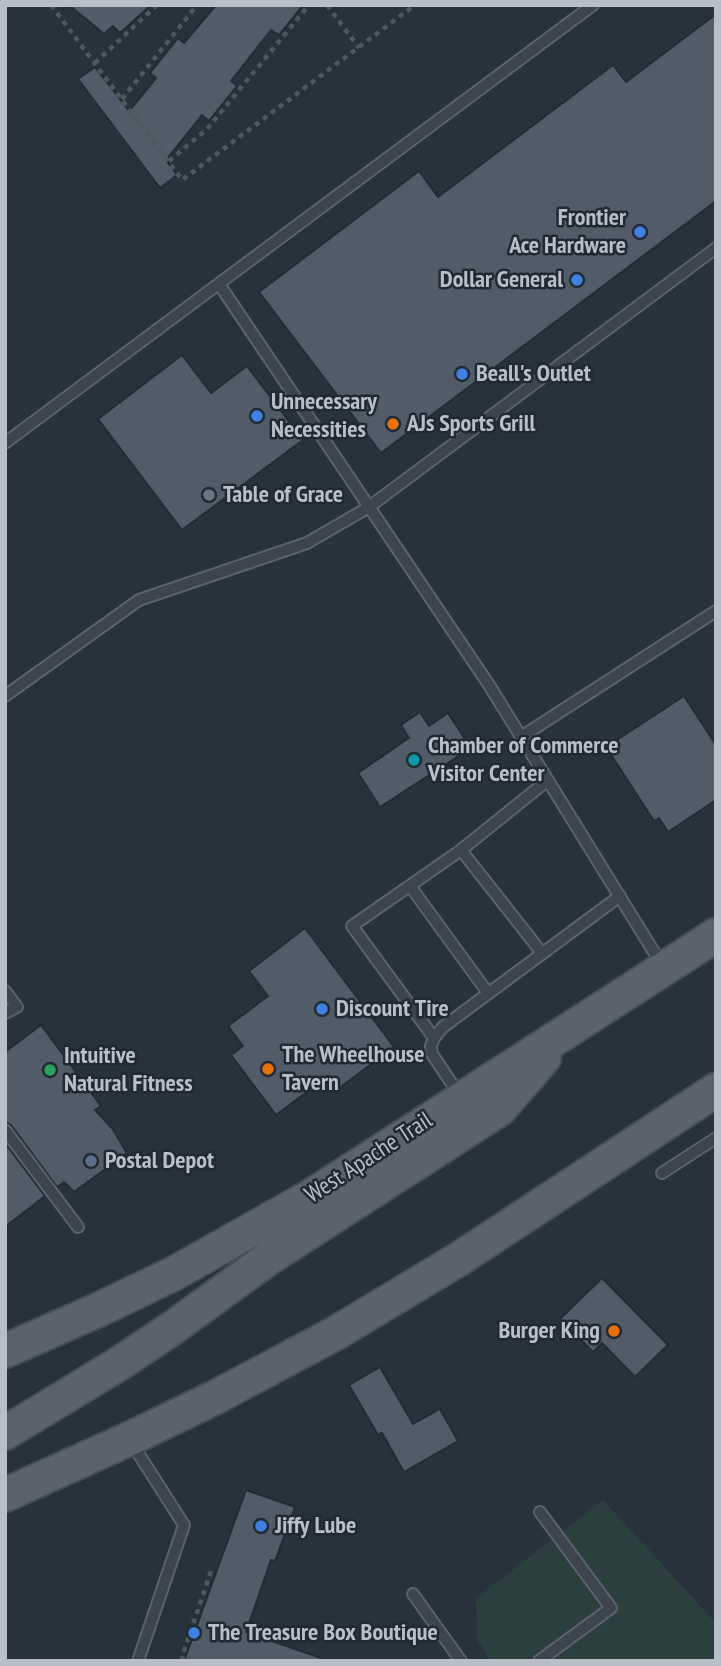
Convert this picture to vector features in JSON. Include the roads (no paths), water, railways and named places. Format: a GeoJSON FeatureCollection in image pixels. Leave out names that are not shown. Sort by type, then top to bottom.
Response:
{"type":"FeatureCollection","features":[{"type":"Feature","properties":{"kind":"main road","name":"West Apache Trail"},"geometry":{"type":"LineString","coordinates":[[5,1351],[173,1274],[308,1198],[716,935]]}},
{"type":"Feature","properties":{"kind":"main road"},"geometry":{"type":"LineString","coordinates":[[5,1433],[117,1365],[269,1258],[500,1110],[569,1029]]}},
{"type":"Feature","properties":{"kind":"main road"},"geometry":{"type":"LineString","coordinates":[[5,1495],[129,1439],[289,1359],[385,1305],[716,1090]]}},
{"type":"Feature","properties":{"kind":"lane"},"geometry":{"type":"LineString","coordinates":[[5,443],[593,5]]}},
{"type":"Feature","properties":{"kind":"lane"},"geometry":{"type":"LineString","coordinates":[[5,696],[139,600],[307,543],[369,507],[716,247]]}},
{"type":"Feature","properties":{"kind":"lane"},"geometry":{"type":"LineString","coordinates":[[219,284],[489,685],[665,968]]}},
{"type":"Feature","properties":{"kind":"lane"},"geometry":{"type":"LineString","coordinates":[[522,737],[716,611]]}},
{"type":"Feature","properties":{"kind":"lane"},"geometry":{"type":"LineString","coordinates":[[434,1038],[352,926],[461,850],[548,780]]}},
{"type":"Feature","properties":{"kind":"lane"},"geometry":{"type":"LineString","coordinates":[[461,850],[542,953]]}},
{"type":"Feature","properties":{"kind":"lane"},"geometry":{"type":"LineString","coordinates":[[410,886],[488,993]]}},
{"type":"Feature","properties":{"kind":"lane"},"geometry":{"type":"LineString","coordinates":[[462,1098],[432,1054],[434,1038],[443,1027],[620,896]]}},
{"type":"Feature","properties":{"kind":"lane"},"geometry":{"type":"LineString","coordinates":[[5,991],[17,1007],[5,1013]]}},
{"type":"Feature","properties":{"kind":"lane"},"geometry":{"type":"LineString","coordinates":[[5,1130],[78,1227]]}},
{"type":"Feature","properties":{"kind":"lane"},"geometry":{"type":"LineString","coordinates":[[662,1173],[716,1138]]}},
{"type":"Feature","properties":{"kind":"lane"},"geometry":{"type":"LineString","coordinates":[[129,1439],[184,1525],[138,1661]]}},
{"type":"Feature","properties":{"kind":"lane"},"geometry":{"type":"LineString","coordinates":[[539,1661],[611,1608],[540,1512]]}},
{"type":"Feature","properties":{"kind":"lane"},"geometry":{"type":"LineString","coordinates":[[413,1594],[461,1661]]}},
{"type":"Feature","properties":{"kind":"place","name":"Frontier Ace Hardware"},"geometry":{"type":"Point","coordinates":[640,232]}},
{"type":"Feature","properties":{"kind":"place","name":"Dollar General"},"geometry":{"type":"Point","coordinates":[577,280]}},
{"type":"Feature","properties":{"kind":"place","name":"Beall's Outlet"},"geometry":{"type":"Point","coordinates":[462,374]}},
{"type":"Feature","properties":{"kind":"place","name":"Unnecessary Necessities"},"geometry":{"type":"Point","coordinates":[257,416]}},
{"type":"Feature","properties":{"kind":"place","name":"AJs Sports Grill"},"geometry":{"type":"Point","coordinates":[393,424]}},
{"type":"Feature","properties":{"kind":"place","name":"Table of Grace"},"geometry":{"type":"Point","coordinates":[209,495]}},
{"type":"Feature","properties":{"kind":"place","name":"Chamber of Commerce Visitor Center"},"geometry":{"type":"Point","coordinates":[414,760]}},
{"type":"Feature","properties":{"kind":"place","name":"Discount Tire"},"geometry":{"type":"Point","coordinates":[322,1009]}},
{"type":"Feature","properties":{"kind":"place","name":"The Wheelhouse Tavern"},"geometry":{"type":"Point","coordinates":[268,1069]}},
{"type":"Feature","properties":{"kind":"place","name":"Intuitive Natural Fitness"},"geometry":{"type":"Point","coordinates":[50,1070]}},
{"type":"Feature","properties":{"kind":"place","name":"Postal Depot"},"geometry":{"type":"Point","coordinates":[91,1161]}},
{"type":"Feature","properties":{"kind":"place","name":"Burger King"},"geometry":{"type":"Point","coordinates":[614,1331]}},
{"type":"Feature","properties":{"kind":"place","name":"Jiffy Lube"},"geometry":{"type":"Point","coordinates":[261,1526]}},
{"type":"Feature","properties":{"kind":"place","name":"The Treasure Box Boutique"},"geometry":{"type":"Point","coordinates":[194,1633]}}]}
